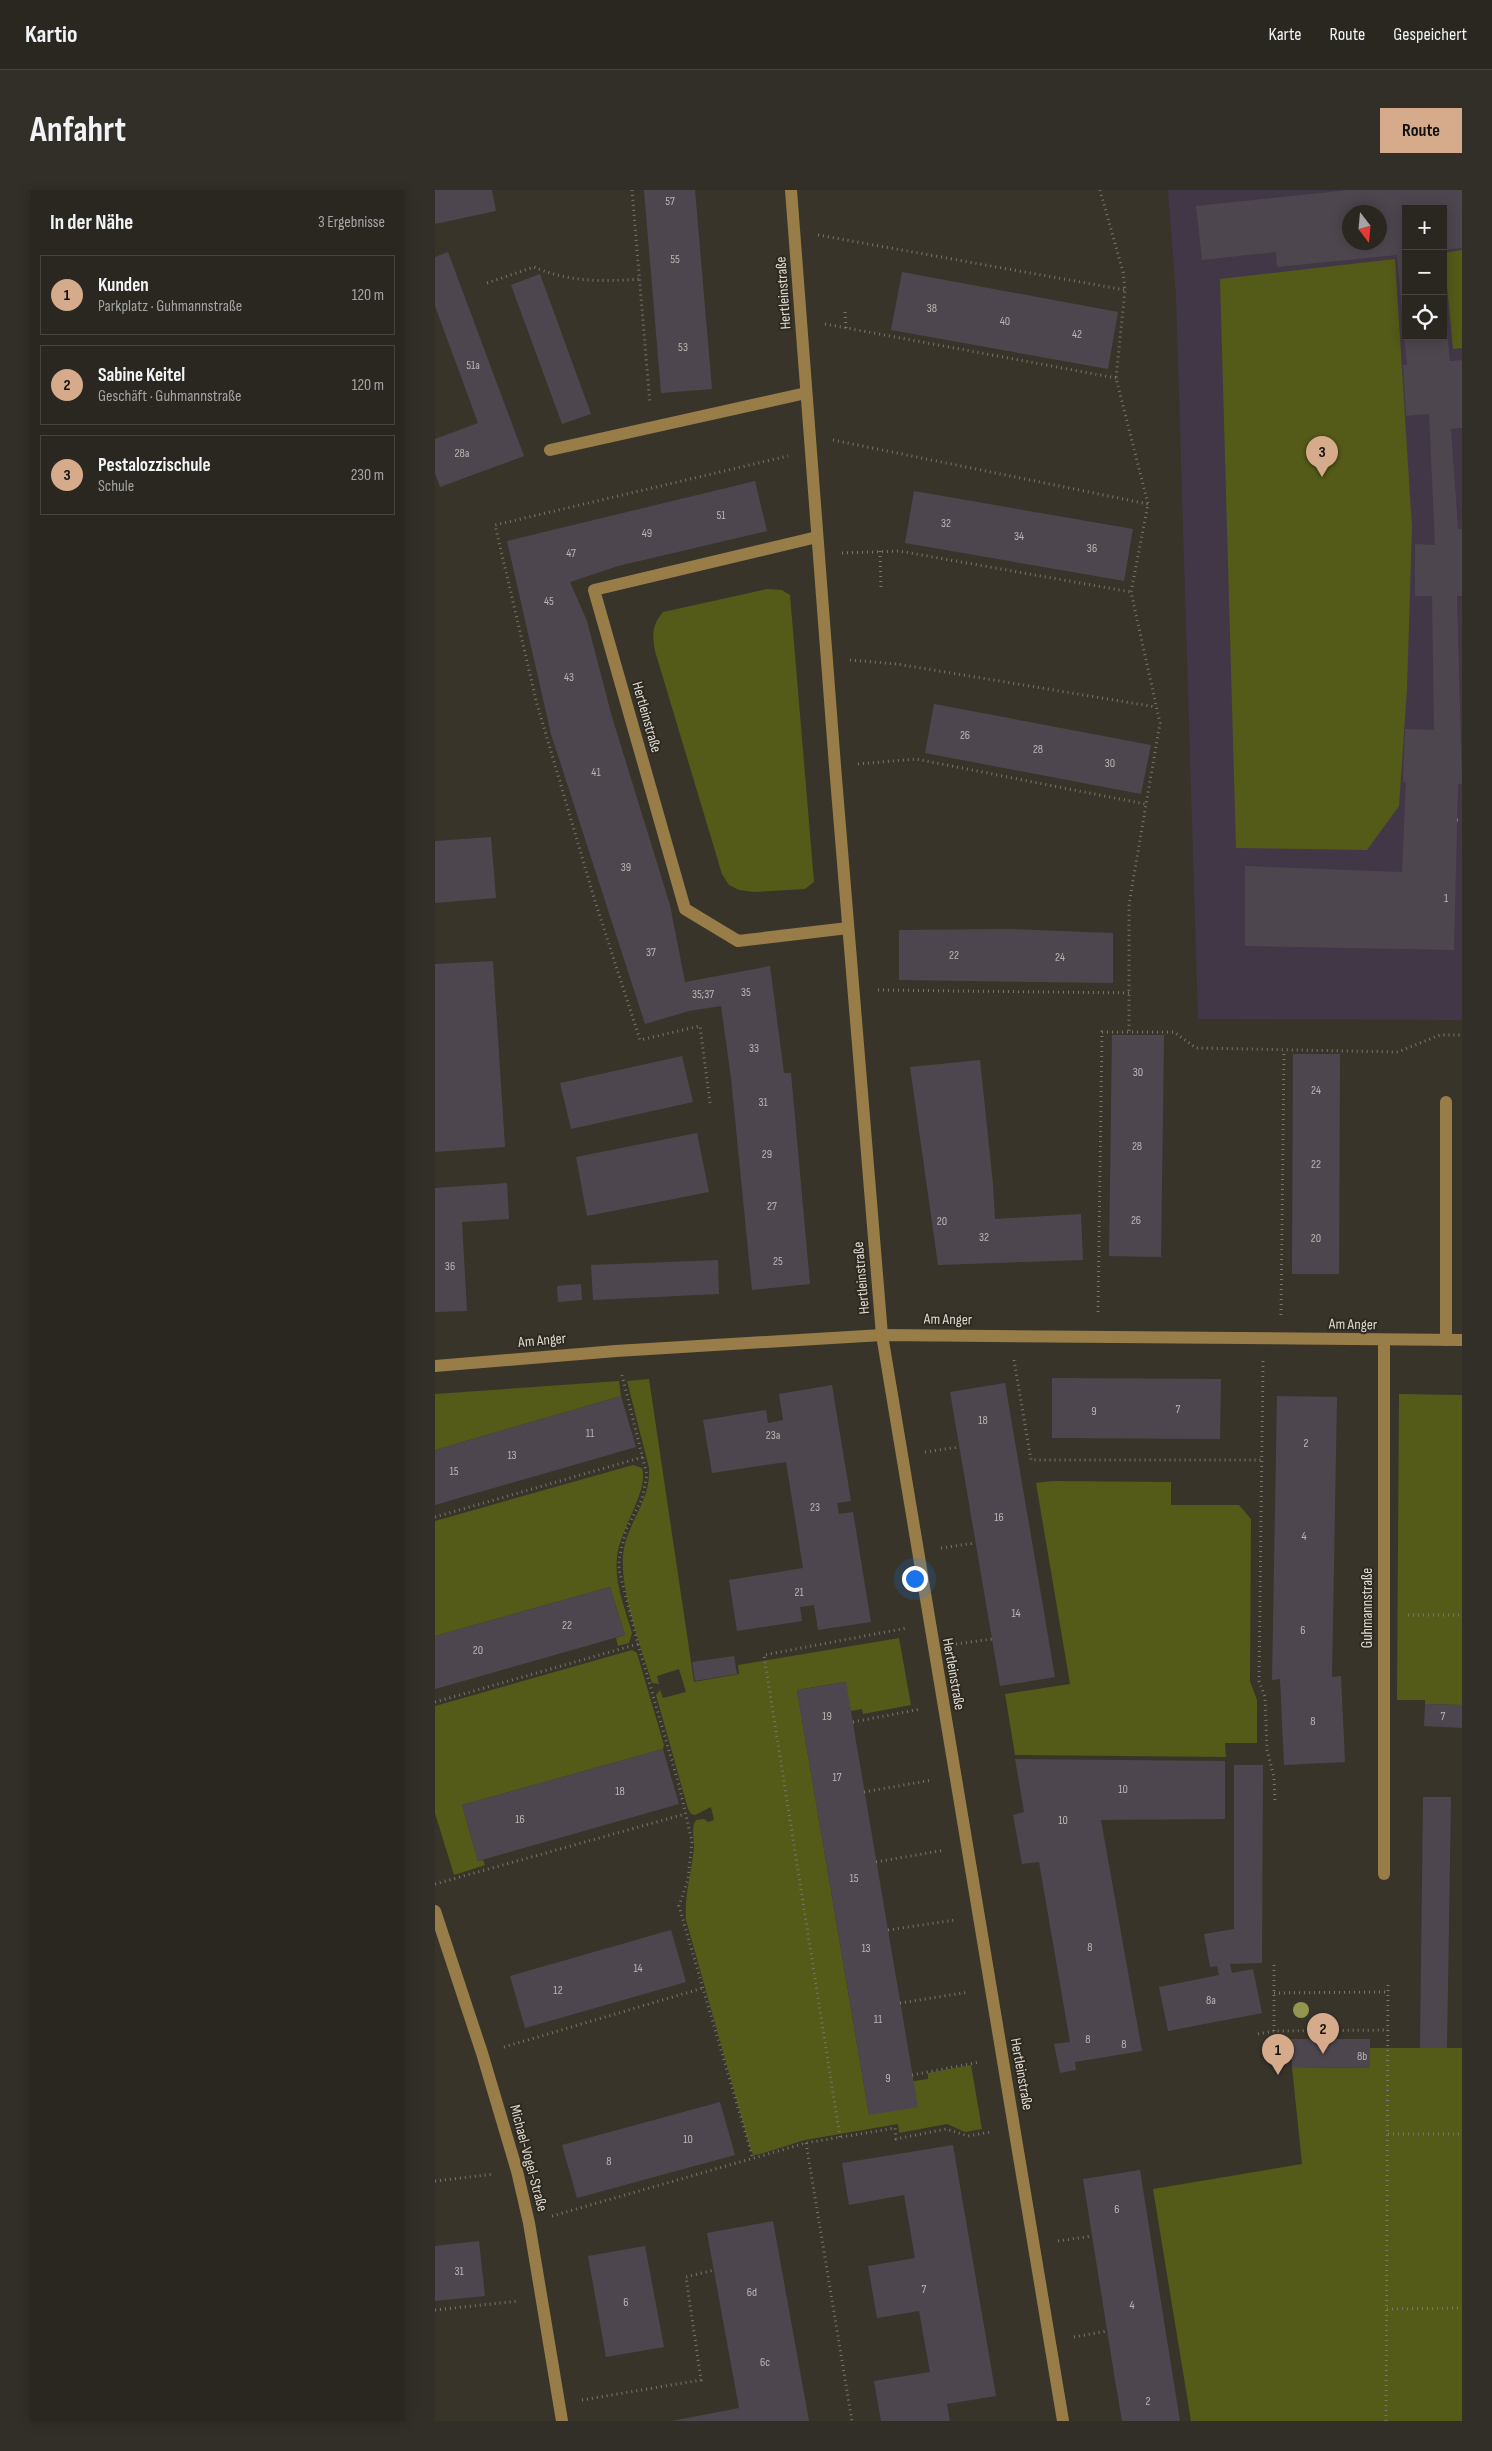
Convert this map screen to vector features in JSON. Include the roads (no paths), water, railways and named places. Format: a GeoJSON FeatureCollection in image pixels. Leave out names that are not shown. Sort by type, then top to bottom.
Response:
{"type":"FeatureCollection","features":[{"type":"Feature","properties":{"kind":"street","name":"Hertleinstraße"},"geometry":{"type":"LineString","coordinates":[[791,190],[835,766],[882,1334],[1063,2421]]}},
{"type":"Feature","properties":{"kind":"street"},"geometry":{"type":"LineString","coordinates":[[550,450],[806,393]]}},
{"type":"Feature","properties":{"kind":"street","name":"Hertleinstraße"},"geometry":{"type":"LineString","coordinates":[[817,537],[594,590],[685,909],[738,941],[848,928]]}},
{"type":"Feature","properties":{"kind":"street"},"geometry":{"type":"LineString","coordinates":[[1446,1102],[1446,1340]]}},
{"type":"Feature","properties":{"kind":"street","name":"Am Anger"},"geometry":{"type":"LineString","coordinates":[[435,1366],[616,1350],[882,1334],[1384,1341],[1462,1340]]}},
{"type":"Feature","properties":{"kind":"street","name":"Guhmannstraße"},"geometry":{"type":"LineString","coordinates":[[1384,1341],[1384,1874]]}},
{"type":"Feature","properties":{"kind":"street","name":"Michael-Vogel-Straße"},"geometry":{"type":"LineString","coordinates":[[435,1911],[482,2053],[517,2172],[529,2223],[562,2421]]}},
{"type":"Feature","properties":{"kind":"place","name":"Pestalozzischule"},"geometry":{"type":"Point","coordinates":[1322,477]}},
{"type":"Feature","properties":{"kind":"place","name":"Sabine Keitel"},"geometry":{"type":"Point","coordinates":[1323,2054]}},
{"type":"Feature","properties":{"kind":"place","name":"Kunden"},"geometry":{"type":"Point","coordinates":[1278,2075]}}]}
